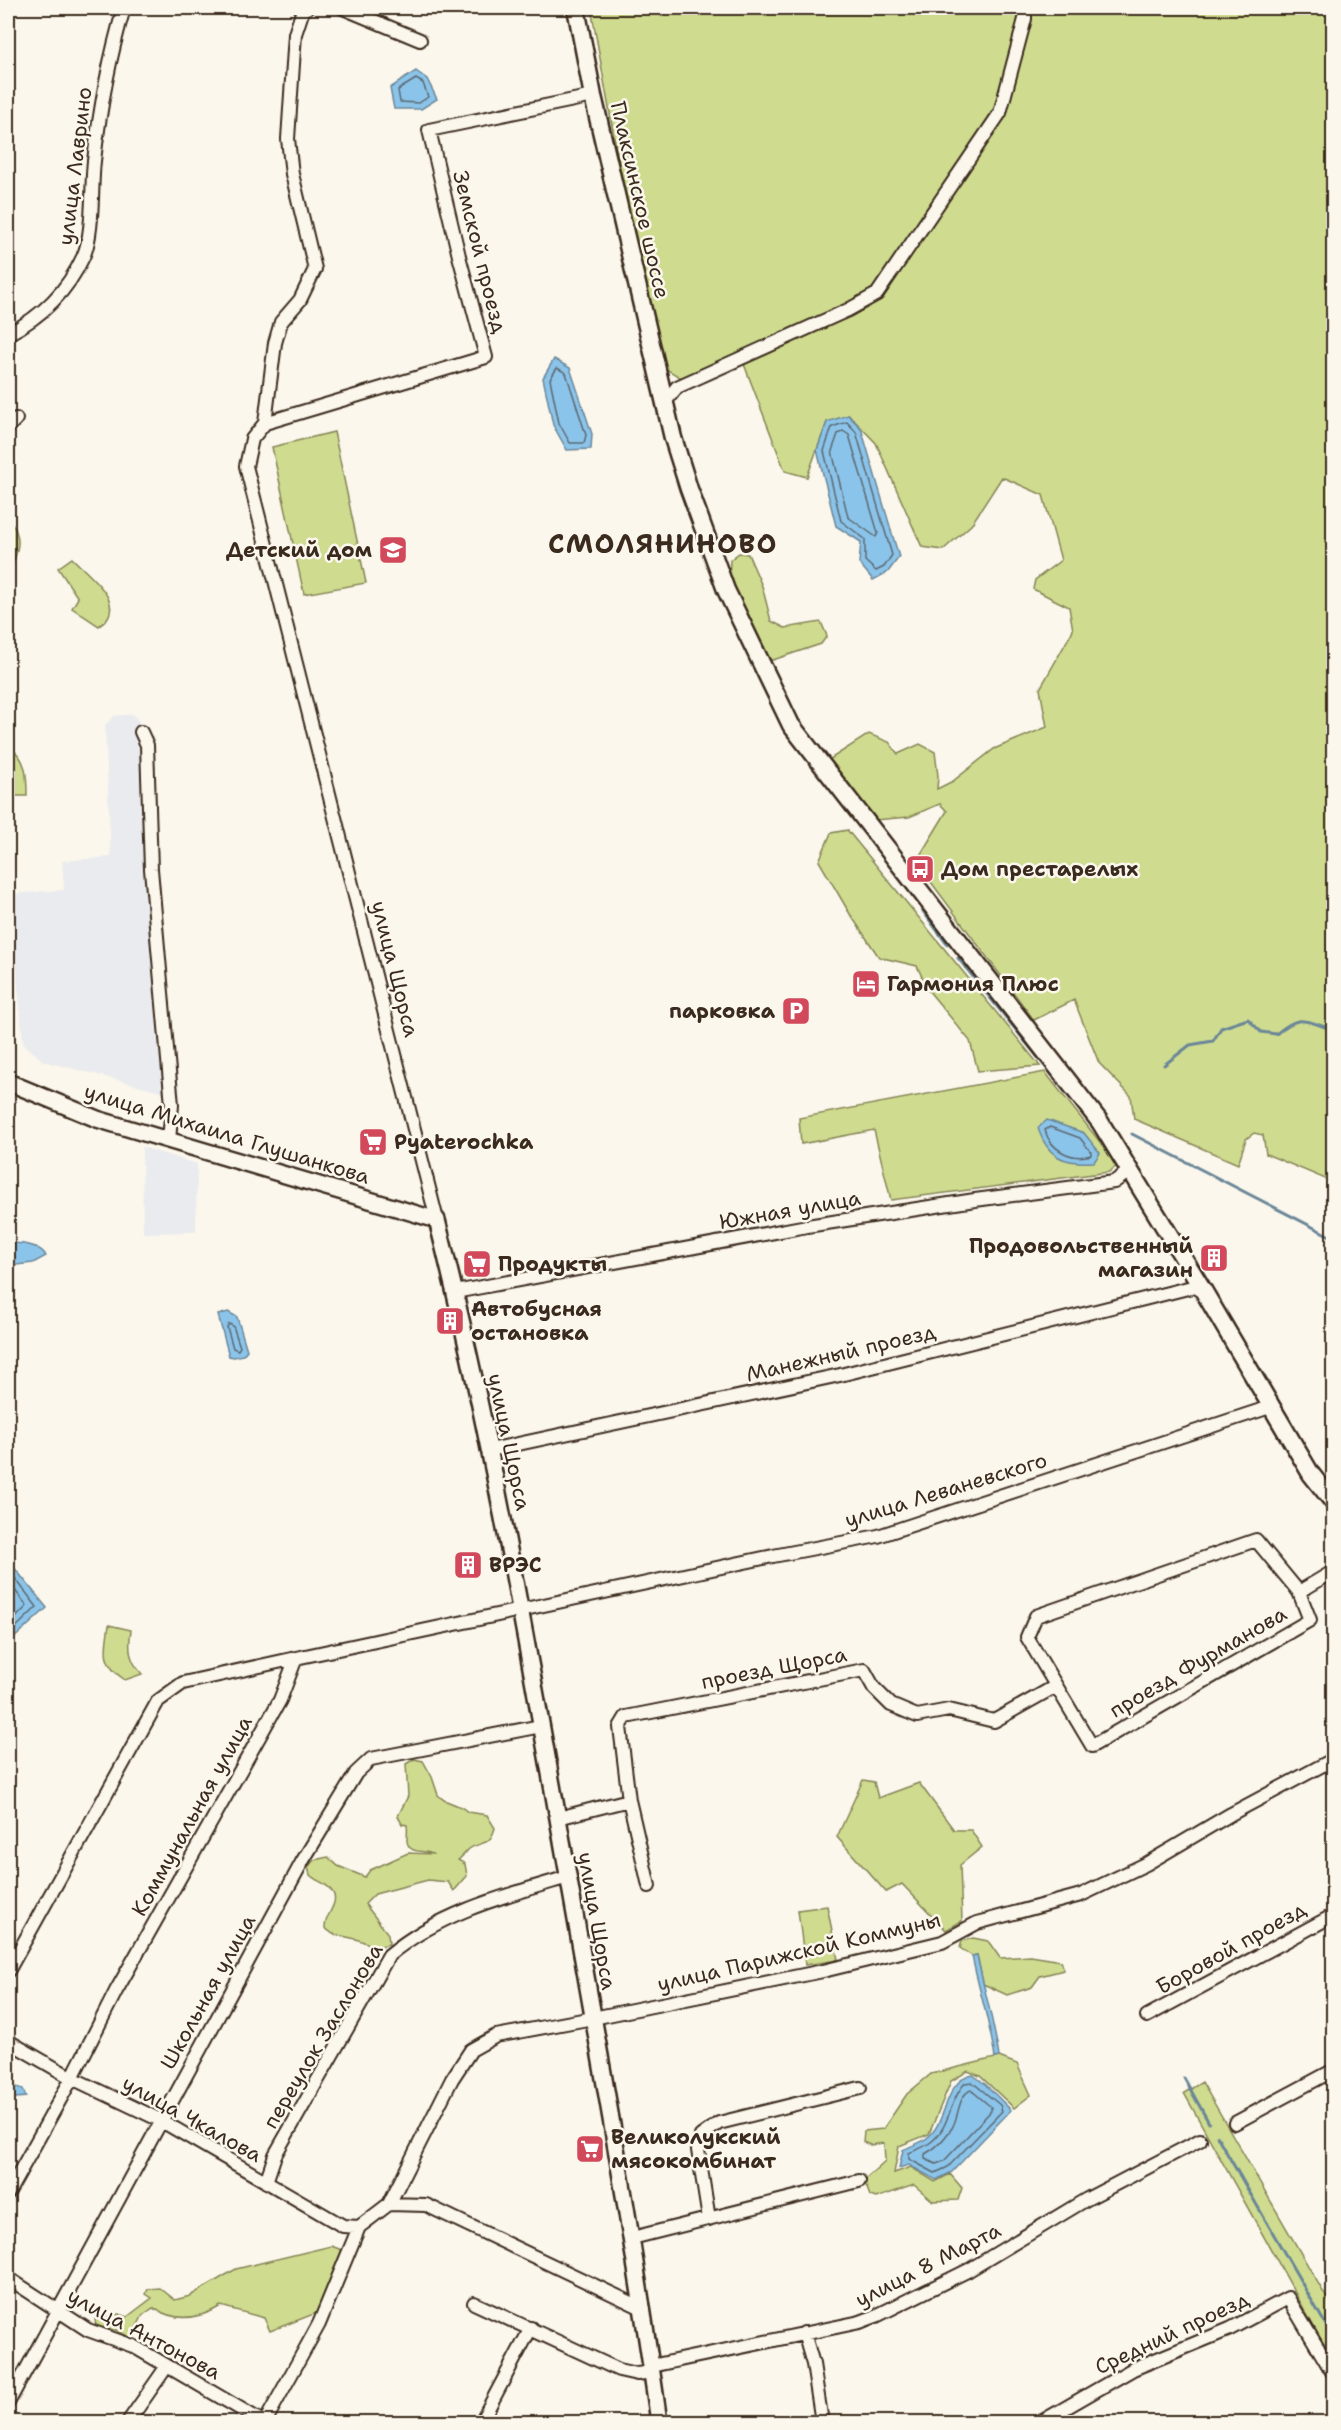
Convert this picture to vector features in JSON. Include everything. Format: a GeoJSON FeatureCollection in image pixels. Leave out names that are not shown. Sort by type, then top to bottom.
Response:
{"type":"FeatureCollection","features":[{"type":"Feature","properties":{"kind":"main road","name":"Плаксинское шоссе"},"geometry":{"type":"LineString","coordinates":[[576,8],[593,96],[673,438],[722,579],[791,725],[810,753],[1100,1122],[1200,1285],[1311,1474],[1334,1503]]}},
{"type":"Feature","properties":{"kind":"street","name":"улица Лаврино"},"geometry":{"type":"LineString","coordinates":[[8,334],[36,318],[49,307],[84,256],[89,231],[99,118],[108,62],[124,8]]}},
{"type":"Feature","properties":{"kind":"street"},"geometry":{"type":"LineString","coordinates":[[265,421],[275,343],[281,322],[300,300],[315,269],[292,174],[288,139],[295,34],[303,10],[307,8]]}},
{"type":"Feature","properties":{"kind":"street"},"geometry":{"type":"LineString","coordinates":[[343,8],[420,40]]}},
{"type":"Feature","properties":{"kind":"street"},"geometry":{"type":"LineString","coordinates":[[665,402],[677,387],[848,310],[877,294],[1000,113],[1025,19],[1025,8]]}},
{"type":"Feature","properties":{"kind":"street","name":"Земской проезд"},"geometry":{"type":"LineString","coordinates":[[265,421],[486,357],[429,130],[593,96]]}},
{"type":"Feature","properties":{"kind":"street","name":"улица Щорса"},"geometry":{"type":"LineString","coordinates":[[265,421],[252,439],[246,466],[455,1292],[490,1450],[522,1611],[632,2238],[644,2309],[658,2422]]}},
{"type":"Feature","properties":{"kind":"street"},"geometry":{"type":"LineString","coordinates":[[141,732],[147,745],[151,869],[172,1106],[169,1141]]}},
{"type":"Feature","properties":{"kind":"street","name":"улица Михаила Глушанкова"},"geometry":{"type":"LineString","coordinates":[[8,1082],[97,1119],[437,1220]]}},
{"type":"Feature","properties":{"kind":"street","name":"Южная улица"},"geometry":{"type":"LineString","coordinates":[[455,1292],[807,1226],[975,1200],[1113,1182],[1131,1170]]}},
{"type":"Feature","properties":{"kind":"street","name":"Манежный проезд"},"geometry":{"type":"LineString","coordinates":[[490,1450],[840,1375],[1200,1285]]}},
{"type":"Feature","properties":{"kind":"street","name":"улица Леваневского"},"geometry":{"type":"LineString","coordinates":[[522,1611],[773,1556],[878,1536],[1270,1407]]}},
{"type":"Feature","properties":{"kind":"street","name":"проезд Фурманова"},"geometry":{"type":"LineString","coordinates":[[1256,1540],[1299,1592],[1310,1620],[1092,1746],[1056,1686],[1027,1637],[1036,1616],[1256,1540]]}},
{"type":"Feature","properties":{"kind":"street"},"geometry":{"type":"LineString","coordinates":[[1299,1592],[1334,1571]]}},
{"type":"Feature","properties":{"kind":"street"},"geometry":{"type":"LineString","coordinates":[[8,1971],[158,1701],[183,1683],[522,1611]]}},
{"type":"Feature","properties":{"kind":"street","name":"Коммунальная улица"},"geometry":{"type":"LineString","coordinates":[[8,2193],[72,2078],[116,1991],[280,1700],[296,1658]]}},
{"type":"Feature","properties":{"kind":"street","name":"проезд Щорса"},"geometry":{"type":"LineString","coordinates":[[649,1886],[629,1800],[620,1727],[626,1717],[864,1670],[874,1688],[891,1705],[917,1716],[949,1710],[994,1721],[1056,1686]]}},
{"type":"Feature","properties":{"kind":"street","name":"Школьная улица"},"geometry":{"type":"LineString","coordinates":[[8,2403],[302,1862],[356,1773],[372,1759],[541,1725]]}},
{"type":"Feature","properties":{"kind":"street","name":"улица Парижской Коммуны"},"geometry":{"type":"LineString","coordinates":[[389,2204],[452,2079],[471,2050],[496,2036],[823,1971],[942,1942],[977,1923],[1081,1895],[1146,1864],[1231,1814],[1334,1759]]}},
{"type":"Feature","properties":{"kind":"street"},"geometry":{"type":"LineString","coordinates":[[558,1818],[629,1800]]}},
{"type":"Feature","properties":{"kind":"street","name":"переулок Заслонова"},"geometry":{"type":"LineString","coordinates":[[266,2182],[275,2155],[389,1955],[412,1937],[452,1916],[484,1902],[568,1876]]}},
{"type":"Feature","properties":{"kind":"street","name":"Боровой проезд"},"geometry":{"type":"LineString","coordinates":[[1147,2016],[1334,1915]]}},
{"type":"Feature","properties":{"kind":"street","name":"улица Чкалова"},"geometry":{"type":"LineString","coordinates":[[8,2041],[72,2078],[160,2120],[344,2226],[359,2227]]}},
{"type":"Feature","properties":{"kind":"street"},"geometry":{"type":"LineString","coordinates":[[1235,2122],[1334,2070]]}},
{"type":"Feature","properties":{"kind":"street"},"geometry":{"type":"LineString","coordinates":[[709,2219],[698,2150],[701,2136],[719,2123],[860,2088]]}},
{"type":"Feature","properties":{"kind":"street","name":"улица 8 Марта"},"geometry":{"type":"LineString","coordinates":[[651,2369],[860,2322],[888,2311],[969,2270],[1087,2199],[1200,2140]]}},
{"type":"Feature","properties":{"kind":"street"},"geometry":{"type":"LineString","coordinates":[[632,2238],[859,2181]]}},
{"type":"Feature","properties":{"kind":"street"},"geometry":{"type":"LineString","coordinates":[[264,2422],[319,2324],[359,2227],[389,2204],[426,2205],[644,2309]]}},
{"type":"Feature","properties":{"kind":"street","name":"улица Антонова"},"geometry":{"type":"LineString","coordinates":[[8,2278],[88,2330],[133,2346],[264,2422]]}},
{"type":"Feature","properties":{"kind":"street","name":"Средний проезд"},"geometry":{"type":"LineString","coordinates":[[1041,2422],[1133,2369],[1230,2329],[1288,2298],[1334,2375]]}},
{"type":"Feature","properties":{"kind":"street"},"geometry":{"type":"LineString","coordinates":[[474,2303],[619,2370],[637,2374],[651,2369]]}},
{"type":"Feature","properties":{"kind":"street"},"geometry":{"type":"LineString","coordinates":[[481,2422],[531,2328]]}},
{"type":"Feature","properties":{"kind":"street"},"geometry":{"type":"LineString","coordinates":[[804,2333],[813,2364],[822,2422]]}},
{"type":"Feature","properties":{"kind":"street"},"geometry":{"type":"LineString","coordinates":[[128,2422],[167,2366]]}},
{"type":"Feature","properties":{"kind":"shaded area"},"geometry":{"type":"Polygon","coordinates":[[[133,714],[155,744],[154,846],[180,1096],[43,1061],[23,1043],[10,894],[64,890],[62,861],[111,857],[105,725],[114,716],[133,714]]]}},
{"type":"Feature","properties":{"kind":"shaded area"},"geometry":{"type":"Polygon","coordinates":[[[142,1147],[197,1164],[196,1232],[143,1233],[142,1147]]]}},
{"type":"Feature","properties":{"kind":"green space"},"geometry":{"type":"Polygon","coordinates":[[[591,8],[1333,8],[1333,1194],[1328,1180],[1266,1154],[1263,1135],[1254,1133],[1246,1139],[1238,1164],[1134,1119],[1131,1096],[1099,1063],[1074,1000],[1034,1020],[916,862],[947,811],[940,804],[909,817],[874,820],[827,761],[869,734],[889,742],[898,754],[920,744],[935,752],[937,789],[953,781],[994,749],[1047,727],[1040,689],[1073,630],[1069,607],[1033,589],[1035,580],[1061,560],[1043,495],[1002,477],[971,525],[943,550],[922,547],[876,443],[849,415],[827,422],[807,477],[785,471],[742,359],[683,379],[666,369],[650,338],[591,8]]]}},
{"type":"Feature","properties":{"kind":"green space"},"geometry":{"type":"Polygon","coordinates":[[[334,432],[366,583],[304,594],[272,447],[334,432]]]}},
{"type":"Feature","properties":{"kind":"green space"},"geometry":{"type":"Polygon","coordinates":[[[8,518],[17,533],[18,547],[8,578],[8,518]]]}},
{"type":"Feature","properties":{"kind":"green space"},"geometry":{"type":"Polygon","coordinates":[[[739,553],[748,554],[762,586],[771,621],[785,628],[821,622],[827,636],[821,644],[773,660],[764,658],[729,583],[730,560],[739,553]]]}},
{"type":"Feature","properties":{"kind":"green space"},"geometry":{"type":"Polygon","coordinates":[[[72,558],[104,591],[109,600],[111,609],[108,618],[99,626],[72,608],[78,598],[58,568],[72,558]]]}},
{"type":"Feature","properties":{"kind":"green space"},"geometry":{"type":"Polygon","coordinates":[[[8,747],[19,756],[25,768],[27,796],[8,796],[8,747]]]}},
{"type":"Feature","properties":{"kind":"green space"},"geometry":{"type":"Polygon","coordinates":[[[848,830],[1040,1066],[978,1071],[970,1041],[928,990],[917,966],[879,957],[850,914],[819,861],[831,833],[848,830]]]}},
{"type":"Feature","properties":{"kind":"green space"},"geometry":{"type":"Polygon","coordinates":[[[1045,1072],[1118,1165],[1109,1172],[891,1200],[874,1130],[801,1144],[799,1118],[1045,1072]]]}},
{"type":"Feature","properties":{"kind":"green space"},"geometry":{"type":"Polygon","coordinates":[[[109,1625],[131,1630],[130,1654],[142,1674],[125,1680],[112,1668],[106,1656],[109,1625]]]}},
{"type":"Feature","properties":{"kind":"green space"},"geometry":{"type":"Polygon","coordinates":[[[414,1759],[423,1761],[438,1795],[444,1800],[468,1812],[487,1815],[495,1828],[493,1834],[488,1841],[469,1849],[458,1860],[465,1864],[467,1876],[454,1891],[448,1882],[428,1880],[375,1894],[365,1904],[388,1934],[389,1944],[377,1947],[333,1934],[325,1928],[325,1923],[335,1899],[328,1887],[310,1875],[308,1867],[314,1860],[328,1857],[338,1866],[365,1877],[370,1870],[408,1853],[432,1854],[414,1850],[408,1845],[407,1825],[402,1824],[398,1816],[408,1796],[406,1764],[414,1759]]]}},
{"type":"Feature","properties":{"kind":"green space"},"geometry":{"type":"Polygon","coordinates":[[[863,1780],[874,1782],[878,1798],[919,1783],[954,1830],[971,1830],[982,1847],[960,1865],[962,1921],[946,1930],[902,1884],[886,1892],[837,1837],[863,1780]]]}},
{"type":"Feature","properties":{"kind":"green space"},"geometry":{"type":"Polygon","coordinates":[[[827,1906],[838,1960],[805,1965],[798,1910],[827,1906]]]}},
{"type":"Feature","properties":{"kind":"green space"},"geometry":{"type":"Polygon","coordinates":[[[973,1938],[988,1941],[1000,1958],[1031,1956],[1061,1961],[1064,1970],[1040,1976],[1032,1987],[1007,1995],[983,1984],[977,1955],[972,1956],[960,1948],[962,1941],[973,1938]]]}},
{"type":"Feature","properties":{"kind":"green space"},"geometry":{"type":"Polygon","coordinates":[[[999,2057],[1017,2064],[1031,2095],[1014,2108],[980,2076],[968,2071],[951,2081],[929,2134],[899,2146],[894,2173],[911,2167],[935,2182],[950,2174],[962,2188],[958,2200],[933,2201],[914,2185],[876,2198],[870,2196],[864,2180],[885,2161],[884,2143],[870,2145],[863,2142],[864,2131],[883,2129],[907,2094],[931,2074],[999,2057]]]}},
{"type":"Feature","properties":{"kind":"green space"},"geometry":{"type":"Polygon","coordinates":[[[1202,2082],[1333,2309],[1333,2361],[1184,2093],[1202,2082]]]}},
{"type":"Feature","properties":{"kind":"green space"},"geometry":{"type":"Polygon","coordinates":[[[331,2246],[342,2250],[319,2312],[270,2331],[264,2318],[221,2306],[204,2314],[187,2317],[170,2316],[153,2308],[143,2315],[131,2338],[116,2330],[96,2327],[95,2319],[119,2314],[127,2317],[152,2298],[146,2294],[148,2289],[160,2288],[175,2300],[190,2296],[236,2269],[331,2246]]]}},
{"type":"Feature","properties":{"kind":"water"},"geometry":{"type":"Polygon","coordinates":[[[416,71],[427,79],[437,99],[421,109],[394,109],[390,88],[416,71]]]}},
{"type":"Feature","properties":{"kind":"water"},"geometry":{"type":"Polygon","coordinates":[[[554,359],[570,368],[592,434],[591,449],[567,450],[553,425],[543,378],[554,359]]]}},
{"type":"Feature","properties":{"kind":"water"},"geometry":{"type":"Polygon","coordinates":[[[848,415],[861,428],[899,557],[888,572],[873,580],[859,563],[861,542],[836,526],[817,450],[827,422],[848,415]]]}},
{"type":"Feature","properties":{"kind":"water"},"geometry":{"type":"Polygon","coordinates":[[[1047,1120],[1084,1133],[1100,1153],[1094,1162],[1074,1162],[1058,1157],[1052,1152],[1038,1128],[1047,1120]]]}},
{"type":"Feature","properties":{"kind":"water"},"geometry":{"type":"Polygon","coordinates":[[[8,1243],[35,1247],[46,1256],[33,1263],[8,1266],[8,1243]]]}},
{"type":"Feature","properties":{"kind":"water"},"geometry":{"type":"Polygon","coordinates":[[[228,1312],[237,1317],[247,1350],[243,1355],[229,1356],[218,1315],[228,1312]]]}},
{"type":"Feature","properties":{"kind":"water"},"geometry":{"type":"Polygon","coordinates":[[[8,1560],[47,1608],[8,1641],[8,1560]]]}},
{"type":"Feature","properties":{"kind":"water"},"geometry":{"type":"Polygon","coordinates":[[[977,1955],[997,2044],[999,2057],[995,2058],[972,1956],[977,1955]]]}},
{"type":"Feature","properties":{"kind":"water"},"geometry":{"type":"Polygon","coordinates":[[[973,2075],[1011,2110],[952,2172],[936,2180],[909,2165],[899,2168],[903,2150],[928,2137],[940,2121],[956,2085],[973,2075]]]}},
{"type":"Feature","properties":{"kind":"water"},"geometry":{"type":"Polygon","coordinates":[[[8,2084],[23,2089],[26,2097],[11,2096],[8,2084]]]}},
{"type":"Feature","properties":{"kind":"waterway"},"geometry":{"type":"LineString","coordinates":[[923,911],[947,944]]}},
{"type":"Feature","properties":{"kind":"waterway"},"geometry":{"type":"LineString","coordinates":[[958,958],[1070,1097]]}},
{"type":"Feature","properties":{"kind":"waterway"},"geometry":{"type":"LineString","coordinates":[[1164,1065],[1190,1045],[1213,1041],[1221,1028],[1248,1019],[1261,1032],[1276,1034],[1294,1022],[1305,1021],[1325,1027],[1334,1020]]}},
{"type":"Feature","properties":{"kind":"waterway"},"geometry":{"type":"LineString","coordinates":[[1132,1134],[1334,1238]]}},
{"type":"Feature","properties":{"kind":"waterway"},"geometry":{"type":"LineString","coordinates":[[1184,2078],[1209,2123]]}},
{"type":"Feature","properties":{"kind":"waterway"},"geometry":{"type":"LineString","coordinates":[[1217,2136],[1334,2339]]}},
{"type":"Feature","properties":{"kind":"place","name":"Детский дом"},"geometry":{"type":"Point","coordinates":[393,550]}},
{"type":"Feature","properties":{"kind":"place","name":"Дом престарелых"},"geometry":{"type":"Point","coordinates":[920,869]}},
{"type":"Feature","properties":{"kind":"place","name":"Гармония Плюс"},"geometry":{"type":"Point","coordinates":[866,984]}},
{"type":"Feature","properties":{"kind":"place","name":"парковка"},"geometry":{"type":"Point","coordinates":[796,1011]}},
{"type":"Feature","properties":{"kind":"place","name":"Pyaterochka"},"geometry":{"type":"Point","coordinates":[373,1142]}},
{"type":"Feature","properties":{"kind":"place","name":"Продовольственный магазин"},"geometry":{"type":"Point","coordinates":[1214,1258]}},
{"type":"Feature","properties":{"kind":"place","name":"Продукты"},"geometry":{"type":"Point","coordinates":[477,1264]}},
{"type":"Feature","properties":{"kind":"place","name":"Автобусная остановка"},"geometry":{"type":"Point","coordinates":[450,1321]}},
{"type":"Feature","properties":{"kind":"place","name":"ВРЭС"},"geometry":{"type":"Point","coordinates":[468,1565]}},
{"type":"Feature","properties":{"kind":"place","name":"Великолукский мясокомбинат"},"geometry":{"type":"Point","coordinates":[590,2149]}},
{"type":"Feature","properties":{"kind":"district","name":"СМОЛЯНИНОВО"},"geometry":{"type":"Point","coordinates":[663,544]}}]}
